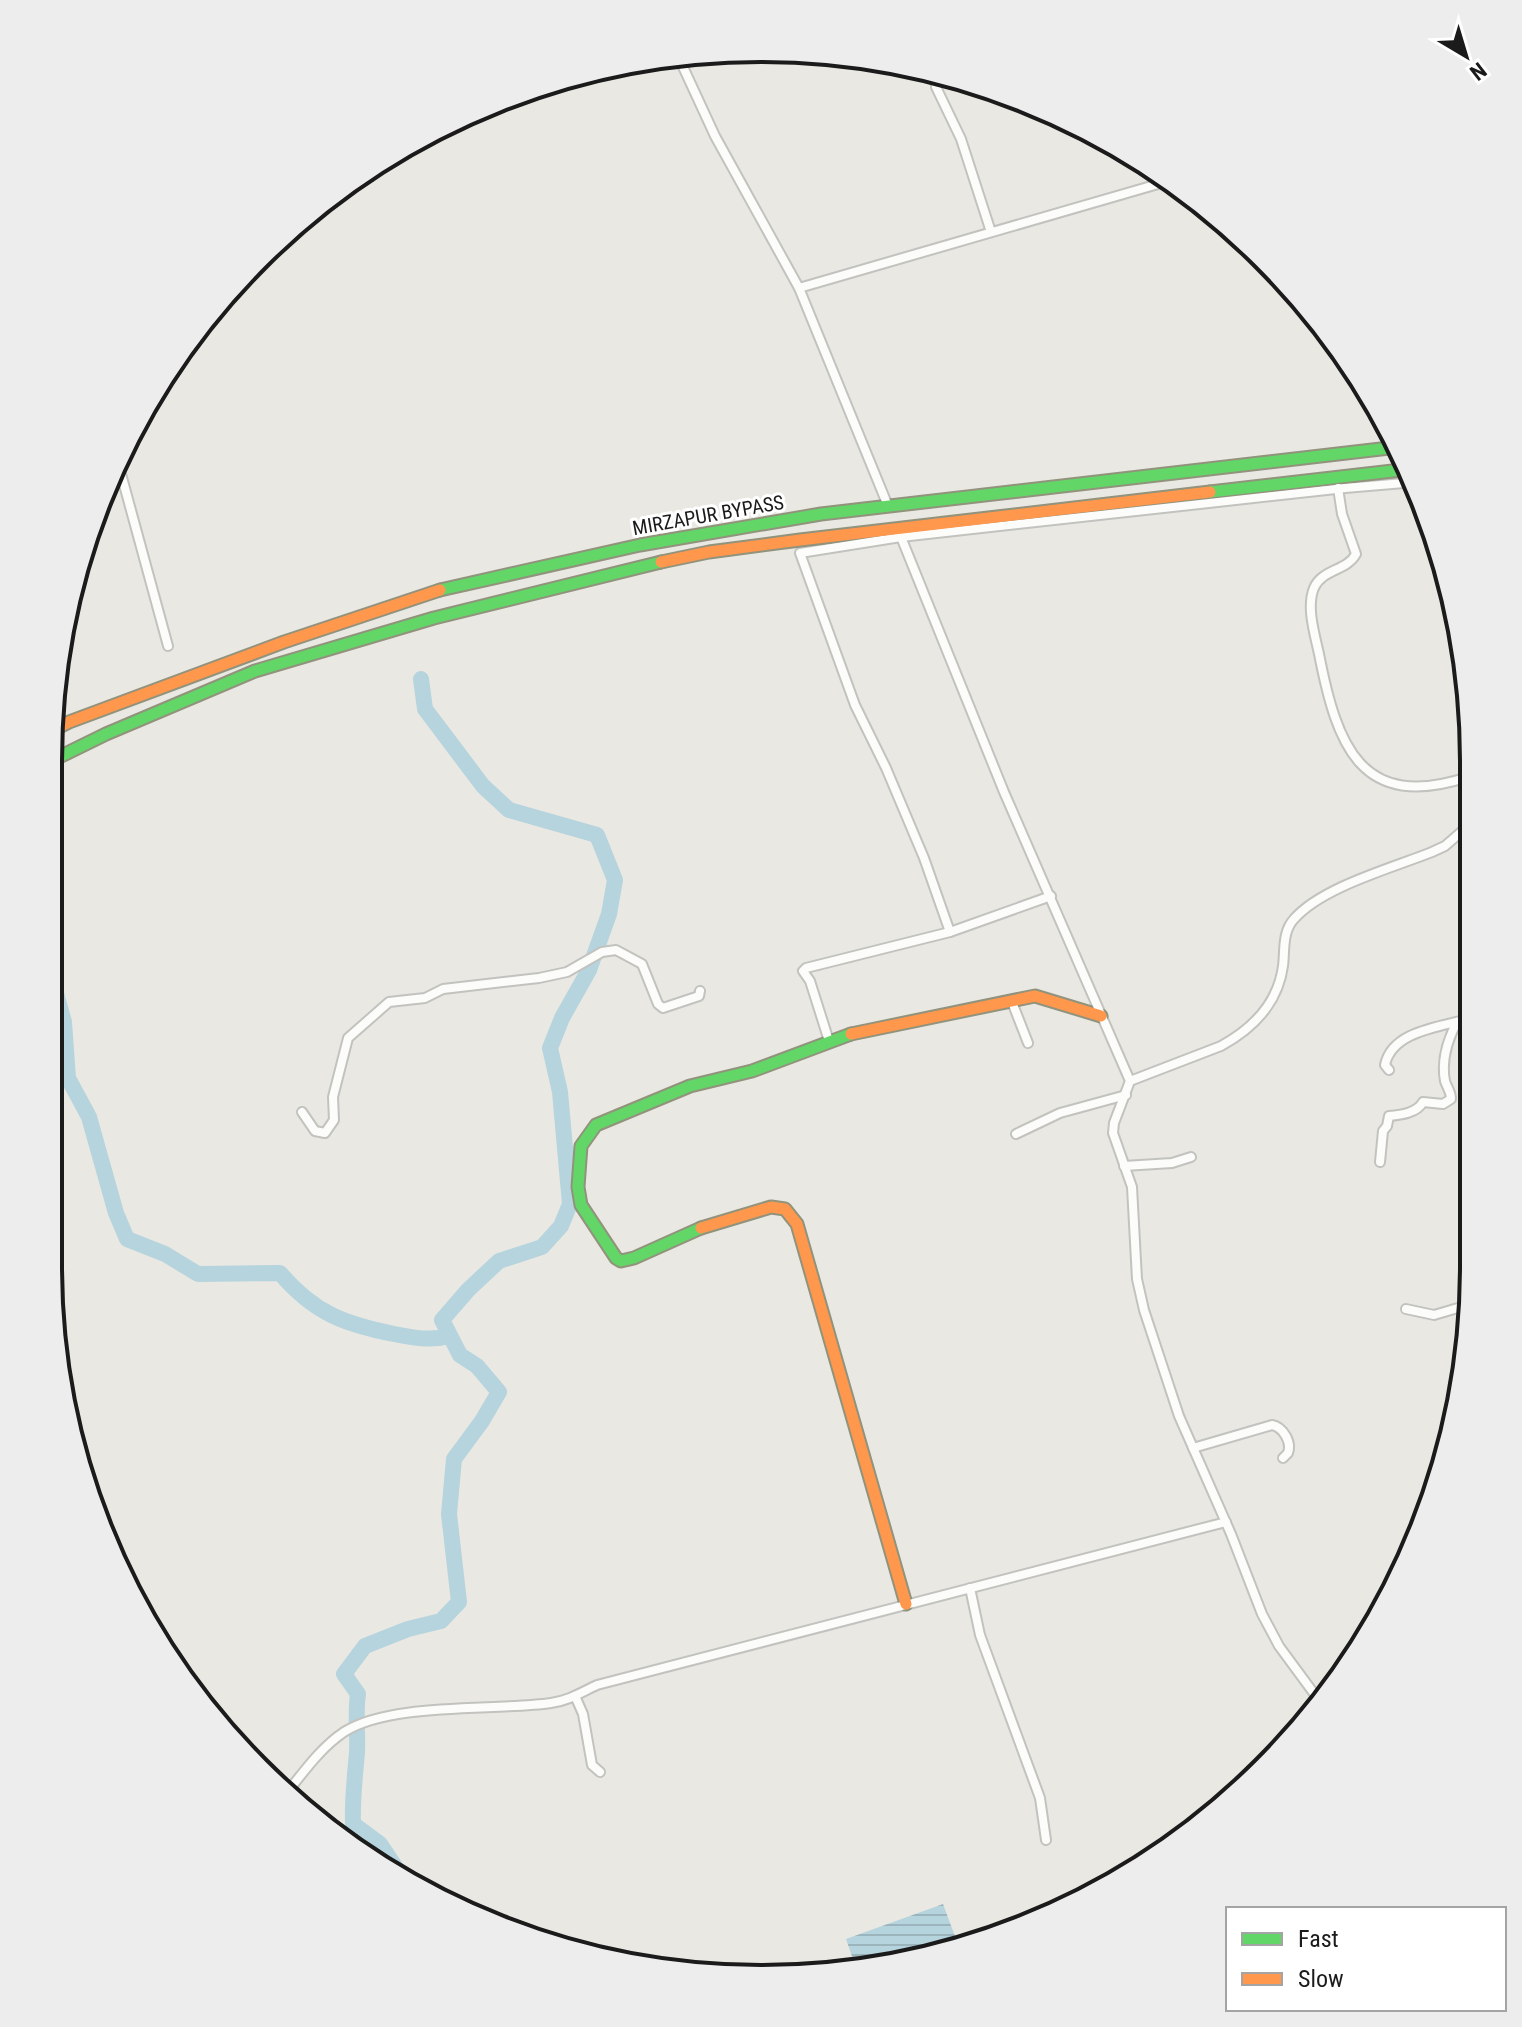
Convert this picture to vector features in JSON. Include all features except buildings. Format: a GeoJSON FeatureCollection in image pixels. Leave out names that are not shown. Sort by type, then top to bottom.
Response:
{"type":"FeatureCollection","features":[{"type":"Feature","properties":{"kind":"main road","name":"MIRZAPUR BYPASS"},"geometry":{"type":"LineString","coordinates":[[63,725],[284,642],[454,585],[640,545],[821,514],[1386,448]]}},
{"type":"Feature","properties":{"kind":"main road"},"geometry":{"type":"LineString","coordinates":[[62,756],[255,671],[434,618],[651,564],[709,552],[815,538],[1396,471]]}},
{"type":"Feature","properties":{"kind":"main road"},"geometry":{"type":"LineString","coordinates":[[906,1604],[802,1236],[792,1216],[785,1209],[771,1207],[708,1225],[621,1261],[596,1231],[581,1205],[578,1187],[581,1146],[596,1125],[690,1086],[752,1071],[849,1034],[1012,1002],[1035,994],[1101,1016]]}},
{"type":"Feature","properties":{"kind":"street"},"geometry":{"type":"LineString","coordinates":[[683,67],[715,136],[799,288],[888,506]]}},
{"type":"Feature","properties":{"kind":"street"},"geometry":{"type":"LineString","coordinates":[[936,87],[961,139],[991,232]]}},
{"type":"Feature","properties":{"kind":"street"},"geometry":{"type":"LineString","coordinates":[[799,288],[1154,183]]}},
{"type":"Feature","properties":{"kind":"street"},"geometry":{"type":"LineString","coordinates":[[122,478],[168,646]]}},
{"type":"Feature","properties":{"kind":"street"},"geometry":{"type":"LineString","coordinates":[[950,932],[902,807],[855,705],[800,553],[901,537],[1402,483]]}},
{"type":"Feature","properties":{"kind":"street"},"geometry":{"type":"LineString","coordinates":[[1338,488],[1342,514],[1356,554],[1348,564],[1320,579],[1312,592],[1311,613],[1339,727],[1363,767],[1387,784],[1420,788],[1460,780]]}},
{"type":"Feature","properties":{"kind":"street"},"geometry":{"type":"LineString","coordinates":[[901,537],[1004,792],[1130,1081],[1113,1133],[1132,1187],[1139,1294],[1179,1416],[1273,1636],[1314,1695]]}},
{"type":"Feature","properties":{"kind":"street"},"geometry":{"type":"LineString","coordinates":[[1130,1081],[1221,1046],[1260,1016],[1278,987],[1288,928],[1309,906],[1335,891],[1445,846],[1460,833]]}},
{"type":"Feature","properties":{"kind":"street"},"geometry":{"type":"LineString","coordinates":[[829,1041],[804,970],[950,932],[1051,896]]}},
{"type":"Feature","properties":{"kind":"street"},"geometry":{"type":"LineString","coordinates":[[302,1112],[315,1131],[325,1133],[334,1120],[333,1097],[348,1038],[389,1002],[425,998],[443,989],[567,972],[602,952],[616,950],[642,964],[658,1004],[663,1008],[699,996],[700,991]]}},
{"type":"Feature","properties":{"kind":"street"},"geometry":{"type":"LineString","coordinates":[[1012,1002],[1028,1043]]}},
{"type":"Feature","properties":{"kind":"street"},"geometry":{"type":"LineString","coordinates":[[1389,1070],[1385,1065],[1390,1051],[1409,1037],[1460,1021]]}},
{"type":"Feature","properties":{"kind":"street"},"geometry":{"type":"LineString","coordinates":[[1380,1162],[1383,1131],[1389,1116],[1413,1111],[1420,1108],[1423,1102],[1443,1104],[1451,1099],[1445,1082],[1445,1060],[1450,1036],[1457,1022]]}},
{"type":"Feature","properties":{"kind":"street"},"geometry":{"type":"LineString","coordinates":[[1016,1134],[1060,1113],[1126,1095]]}},
{"type":"Feature","properties":{"kind":"street"},"geometry":{"type":"LineString","coordinates":[[1124,1166],[1172,1163],[1191,1157]]}},
{"type":"Feature","properties":{"kind":"street"},"geometry":{"type":"LineString","coordinates":[[1406,1309],[1434,1315],[1459,1308]]}},
{"type":"Feature","properties":{"kind":"street"},"geometry":{"type":"LineString","coordinates":[[1193,1448],[1272,1425],[1281,1430],[1289,1443],[1290,1448],[1283,1458]]}},
{"type":"Feature","properties":{"kind":"street"},"geometry":{"type":"LineString","coordinates":[[293,1785],[333,1740],[362,1725],[394,1716],[551,1703],[597,1685],[1226,1522]]}},
{"type":"Feature","properties":{"kind":"street"},"geometry":{"type":"LineString","coordinates":[[970,1588],[980,1635],[1040,1798],[1046,1840]]}},
{"type":"Feature","properties":{"kind":"street"},"geometry":{"type":"LineString","coordinates":[[575,1696],[583,1714],[592,1765],[600,1772]]}},
{"type":"Feature","properties":{"kind":"water"},"geometry":{"type":"Polygon","coordinates":[[[943,1904],[955,1937],[897,1952],[853,1959],[846,1939],[943,1904]]]}},
{"type":"Feature","properties":{"kind":"waterway"},"geometry":{"type":"LineString","coordinates":[[389,1857],[380,1844],[353,1824],[358,1694],[344,1674],[365,1646],[408,1629],[441,1621],[459,1602],[449,1514],[454,1459],[499,1392],[477,1366],[460,1355],[442,1320],[499,1261],[542,1247],[561,1226],[570,1204],[560,1092],[550,1048],[562,1018],[589,970],[609,914],[615,880],[597,835],[509,810],[483,786],[425,709],[421,679]]}},
{"type":"Feature","properties":{"kind":"waterway"},"geometry":{"type":"LineString","coordinates":[[62,1015],[68,1078],[89,1117],[116,1213],[127,1239],[165,1254],[198,1274],[280,1273],[318,1307],[360,1326],[415,1338],[450,1336]]}},
{"type":"Feature","properties":{"kind":"traffic: fast"},"geometry":{"type":"LineString","coordinates":[[440,590],[640,545],[821,514],[1386,448]]}},
{"type":"Feature","properties":{"kind":"traffic: fast"},"geometry":{"type":"LineString","coordinates":[[1210,492],[1396,471]]}},
{"type":"Feature","properties":{"kind":"traffic: fast"},"geometry":{"type":"LineString","coordinates":[[62,756],[255,671],[434,618],[661,562]]}},
{"type":"Feature","properties":{"kind":"traffic: fast"},"geometry":{"type":"LineString","coordinates":[[701,1228],[634,1258],[621,1261],[616,1258],[581,1205],[578,1187],[581,1146],[596,1125],[690,1086],[752,1071],[851,1034]]}},
{"type":"Feature","properties":{"kind":"traffic: slow"},"geometry":{"type":"LineString","coordinates":[[661,562],[800,540],[1210,492]]}},
{"type":"Feature","properties":{"kind":"traffic: slow"},"geometry":{"type":"LineString","coordinates":[[63,725],[284,642],[440,590]]}},
{"type":"Feature","properties":{"kind":"traffic: slow"},"geometry":{"type":"LineString","coordinates":[[851,1034],[1035,996],[1101,1016]]}},
{"type":"Feature","properties":{"kind":"traffic: slow"},"geometry":{"type":"LineString","coordinates":[[701,1228],[771,1207],[785,1209],[797,1224],[906,1604]]}}]}
